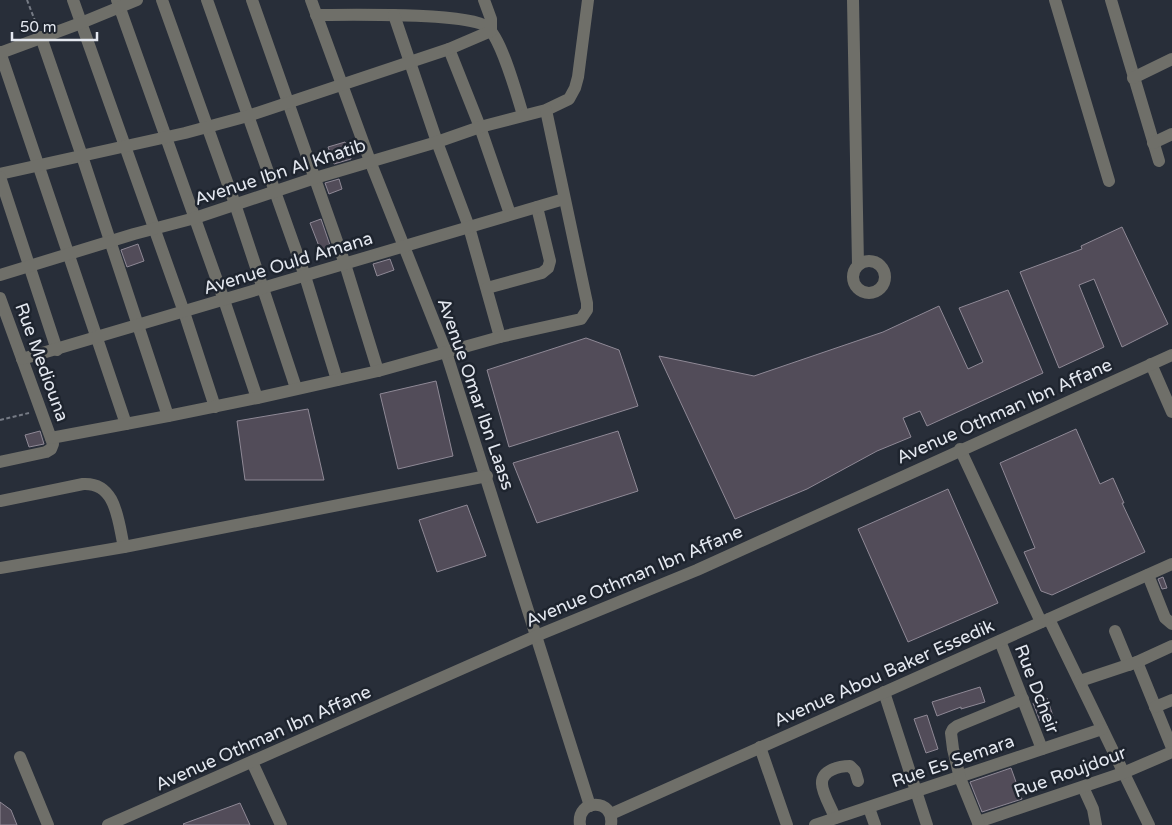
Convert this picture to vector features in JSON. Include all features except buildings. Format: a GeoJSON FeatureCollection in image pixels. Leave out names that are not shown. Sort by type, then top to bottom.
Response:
{"type":"FeatureCollection","features":[{"type":"Feature","properties":{"kind":"street"},"geometry":{"type":"LineString","coordinates":[[74,0],[184,312],[215,407]]}},
{"type":"Feature","properties":{"kind":"street"},"geometry":{"type":"LineString","coordinates":[[126,424],[70,254],[0,53],[81,23],[118,3],[137,0]]}},
{"type":"Feature","properties":{"kind":"street"},"geometry":{"type":"LineString","coordinates":[[162,0],[235,204],[296,388]]}},
{"type":"Feature","properties":{"kind":"street"},"geometry":{"type":"LineString","coordinates":[[207,0],[305,276],[337,380]]}},
{"type":"Feature","properties":{"kind":"street"},"geometry":{"type":"LineString","coordinates":[[252,0],[345,264],[378,371]]}},
{"type":"Feature","properties":{"kind":"street","name":"Avenue Omar Ibn Laass"},"geometry":{"type":"LineString","coordinates":[[311,0],[370,161],[446,352],[487,476],[590,806]]}},
{"type":"Feature","properties":{"kind":"street"},"geometry":{"type":"LineString","coordinates":[[484,0],[491,19],[491,31]]}},
{"type":"Feature","properties":{"kind":"street","name":"Avenue Ibn Al Khatib"},"geometry":{"type":"LineString","coordinates":[[0,275],[195,218],[315,178],[437,142],[480,127],[546,110],[569,99],[575,88],[588,0]]}},
{"type":"Feature","properties":{"kind":"street"},"geometry":{"type":"LineString","coordinates":[[853,0],[858,265]]}},
{"type":"Feature","properties":{"kind":"street"},"geometry":{"type":"LineString","coordinates":[[1055,0],[1110,181]]}},
{"type":"Feature","properties":{"kind":"street"},"geometry":{"type":"LineString","coordinates":[[1111,0],[1159,161]]}},
{"type":"Feature","properties":{"kind":"street"},"geometry":{"type":"LineString","coordinates":[[118,3],[257,398]]}},
{"type":"Feature","properties":{"kind":"street"},"geometry":{"type":"LineString","coordinates":[[316,15],[394,15],[461,20],[483,24],[491,31],[507,64],[523,115]]}},
{"type":"Feature","properties":{"kind":"street"},"geometry":{"type":"LineString","coordinates":[[394,15],[437,142],[469,227],[500,336]]}},
{"type":"Feature","properties":{"kind":"street"},"geometry":{"type":"LineString","coordinates":[[57,350],[0,175],[248,116],[449,49],[491,31]]}},
{"type":"Feature","properties":{"kind":"street"},"geometry":{"type":"LineString","coordinates":[[41,37],[168,416]]}},
{"type":"Feature","properties":{"kind":"street"},"geometry":{"type":"LineString","coordinates":[[449,49],[480,127],[510,214]]}},
{"type":"Feature","properties":{"kind":"street"},"geometry":{"type":"LineString","coordinates":[[1133,78],[1172,59]]}},
{"type":"Feature","properties":{"kind":"street"},"geometry":{"type":"LineString","coordinates":[[0,462],[49,450],[52,447],[51,438],[257,398],[378,371],[500,336],[577,321],[585,315],[587,310],[546,110]]}},
{"type":"Feature","properties":{"kind":"street"},"geometry":{"type":"LineString","coordinates":[[1153,143],[1172,134]]}},
{"type":"Feature","properties":{"kind":"street","name":"Avenue Ould Amana"},"geometry":{"type":"LineString","coordinates":[[22,359],[564,198]]}},
{"type":"Feature","properties":{"kind":"street"},"geometry":{"type":"LineString","coordinates":[[487,288],[542,273],[548,268],[550,261],[537,207]]}},
{"type":"Feature","properties":{"kind":"street","name":"Rue Mediouna"},"geometry":{"type":"LineString","coordinates":[[0,298],[51,438]]}},
{"type":"Feature","properties":{"kind":"street","name":"Avenue Othman Ibn Affane"},"geometry":{"type":"LineString","coordinates":[[108,825],[536,636],[697,570],[960,449],[1172,355]]}},
{"type":"Feature","properties":{"kind":"street"},"geometry":{"type":"LineString","coordinates":[[1151,364],[1172,412]]}},
{"type":"Feature","properties":{"kind":"street"},"geometry":{"type":"LineString","coordinates":[[960,449],[1044,620],[1080,681],[1123,773],[1150,825]]}},
{"type":"Feature","properties":{"kind":"street"},"geometry":{"type":"LineString","coordinates":[[0,568],[124,547],[487,476]]}},
{"type":"Feature","properties":{"kind":"street"},"geometry":{"type":"LineString","coordinates":[[0,501],[83,484],[95,484],[105,490],[112,500],[124,547]]}},
{"type":"Feature","properties":{"kind":"street","name":"Avenue Abou Baker Essedik"},"geometry":{"type":"LineString","coordinates":[[611,820],[760,747],[1172,564]]}},
{"type":"Feature","properties":{"kind":"street"},"geometry":{"type":"LineString","coordinates":[[1148,575],[1165,618],[1172,623]]}},
{"type":"Feature","properties":{"kind":"street"},"geometry":{"type":"LineString","coordinates":[[1115,630],[1155,707],[1172,752]]}},
{"type":"Feature","properties":{"kind":"street","name":"Rue Dcheir"},"geometry":{"type":"LineString","coordinates":[[1000,640],[1042,749]]}},
{"type":"Feature","properties":{"kind":"street"},"geometry":{"type":"LineString","coordinates":[[1080,681],[1133,663],[1172,646]]}},
{"type":"Feature","properties":{"kind":"street"},"geometry":{"type":"LineString","coordinates":[[884,692],[927,825]]}},
{"type":"Feature","properties":{"kind":"street"},"geometry":{"type":"LineString","coordinates":[[979,824],[960,778],[950,738],[953,728],[1023,700]]}},
{"type":"Feature","properties":{"kind":"street"},"geometry":{"type":"LineString","coordinates":[[1155,707],[1172,700]]}},
{"type":"Feature","properties":{"kind":"street","name":"Rue Es Semara"},"geometry":{"type":"LineString","coordinates":[[815,825],[1102,729]]}},
{"type":"Feature","properties":{"kind":"street"},"geometry":{"type":"LineString","coordinates":[[760,747],[787,825]]}},
{"type":"Feature","properties":{"kind":"street","name":"Rue Roujdour"},"geometry":{"type":"LineString","coordinates":[[979,824],[1123,773],[1172,752]]}},
{"type":"Feature","properties":{"kind":"street"},"geometry":{"type":"LineString","coordinates":[[20,757],[48,825]]}},
{"type":"Feature","properties":{"kind":"street"},"geometry":{"type":"LineString","coordinates":[[252,762],[281,825]]}},
{"type":"Feature","properties":{"kind":"street"},"geometry":{"type":"LineString","coordinates":[[835,818],[821,784],[824,776],[832,769],[850,766],[855,771],[858,781]]}},
{"type":"Feature","properties":{"kind":"street"},"geometry":{"type":"LineString","coordinates":[[1083,787],[1096,825]]}},
{"type":"Feature","properties":{"kind":"street"},"geometry":{"type":"LineString","coordinates":[[580,825],[582,812],[594,804],[604,807],[611,820]]}},
{"type":"Feature","properties":{"kind":"street"},"geometry":{"type":"LineString","coordinates":[[869,808],[875,825]]}},
{"type":"Feature","properties":{"kind":"path"},"geometry":{"type":"LineString","coordinates":[[27,0],[41,37]]}},
{"type":"Feature","properties":{"kind":"path"},"geometry":{"type":"LineString","coordinates":[[0,420],[40,410]]}}]}
